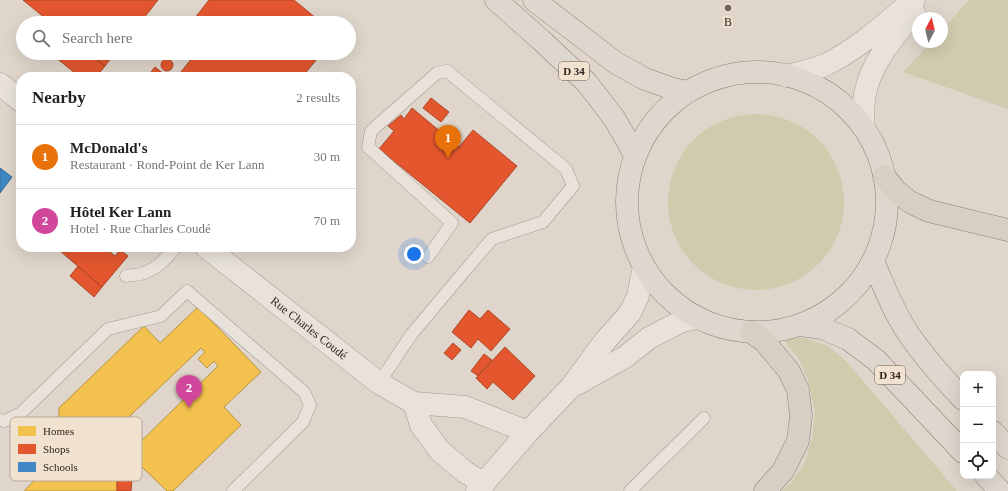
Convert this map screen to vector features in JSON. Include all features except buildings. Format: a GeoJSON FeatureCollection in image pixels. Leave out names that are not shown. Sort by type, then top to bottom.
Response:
{"type":"FeatureCollection","features":[{"type":"Feature","properties":{"kind":"highway"},"geometry":{"type":"LineString","coordinates":[[884,176],[896,191],[910,202],[929,211],[1008,230]]}},
{"type":"Feature","properties":{"kind":"highway"},"geometry":{"type":"LineString","coordinates":[[751,332],[764,341],[789,371],[798,390],[801,416],[798,441],[783,471],[765,491]]}},
{"type":"Feature","properties":{"kind":"main road","name":"D 34"},"geometry":{"type":"LineString","coordinates":[[496,0],[542,40],[587,83],[614,118],[630,144],[635,156]]}},
{"type":"Feature","properties":{"kind":"main road","name":"D 34"},"geometry":{"type":"LineString","coordinates":[[534,0],[616,63],[645,79],[673,90],[688,92]]}},
{"type":"Feature","properties":{"kind":"main road"},"geometry":{"type":"LineString","coordinates":[[746,73],[767,73],[787,76],[810,84],[838,100],[852,113],[864,128],[880,159],[884,176],[887,193],[887,211],[884,228],[880,245],[873,261],[860,282],[842,300],[823,314],[800,325],[768,332],[751,332],[724,328],[711,324],[682,309],[655,283],[644,267],[636,250],[630,231],[627,212],[627,193],[630,174],[635,156],[651,126],[662,113],[688,92],[706,82],[726,76],[746,73]]}},
{"type":"Feature","properties":{"kind":"main road"},"geometry":{"type":"LineString","coordinates":[[873,261],[891,303],[907,332],[928,362],[960,396]]}},
{"type":"Feature","properties":{"kind":"main road","name":"D 34"},"geometry":{"type":"LineString","coordinates":[[800,325],[822,328],[848,339],[876,360],[960,449]]}},
{"type":"Feature","properties":{"kind":"main road"},"geometry":{"type":"LineString","coordinates":[[996,435],[1008,448]]}},
{"type":"Feature","properties":{"kind":"street"},"geometry":{"type":"LineString","coordinates":[[787,76],[824,65],[846,54],[914,0]]}},
{"type":"Feature","properties":{"kind":"street"},"geometry":{"type":"LineString","coordinates":[[864,128],[863,111],[865,94],[870,77],[880,55],[922,0]]}},
{"type":"Feature","properties":{"kind":"street"},"geometry":{"type":"LineString","coordinates":[[0,84],[16,97]]}},
{"type":"Feature","properties":{"kind":"street","name":"Rue Charles Coudé"},"geometry":{"type":"LineString","coordinates":[[212,252],[379,383],[414,403],[465,407],[528,432]]}},
{"type":"Feature","properties":{"kind":"street"},"geometry":{"type":"LineString","coordinates":[[414,403],[421,425],[440,451],[465,472],[480,488],[528,432],[571,387],[605,341],[630,313],[638,296],[644,267]]}},
{"type":"Feature","properties":{"kind":"street"},"geometry":{"type":"LineString","coordinates":[[571,387],[625,357],[649,338],[682,321],[698,318]]}},
{"type":"Feature","properties":{"kind":"lane"},"geometry":{"type":"LineString","coordinates":[[379,383],[412,335],[492,239],[543,222],[573,186],[566,169],[447,71],[437,73],[371,131],[368,147],[452,223],[428,257]]}},
{"type":"Feature","properties":{"kind":"lane"},"geometry":{"type":"LineString","coordinates":[[126,276],[142,274],[154,268],[172,252]]}},
{"type":"Feature","properties":{"kind":"lane"},"geometry":{"type":"LineString","coordinates":[[14,417],[21,414],[108,329],[161,316],[187,291],[304,392],[310,405],[303,422],[232,491]]}},
{"type":"Feature","properties":{"kind":"lane"},"geometry":{"type":"LineString","coordinates":[[630,491],[704,418]]}},
{"type":"Feature","properties":{"kind":"lane"},"geometry":{"type":"LineString","coordinates":[[0,420],[4,421],[10,419]]}},
{"type":"Feature","properties":{"kind":"shaded area"},"geometry":{"type":"Polygon","coordinates":[[[969,0],[1008,0],[1008,109],[903,72],[925,48],[948,48],[948,23],[969,0]]]}},
{"type":"Feature","properties":{"kind":"shaded area"},"geometry":{"type":"Polygon","coordinates":[[[756,114],[773,116],[790,121],[812,134],[824,146],[837,168],[842,185],[844,202],[842,219],[837,236],[824,258],[812,270],[790,283],[773,288],[756,290],[739,288],[722,283],[700,270],[688,258],[675,236],[670,219],[668,202],[670,185],[675,168],[688,146],[700,134],[722,121],[739,116],[756,114]]]}},
{"type":"Feature","properties":{"kind":"shaded area"},"geometry":{"type":"Polygon","coordinates":[[[795,337],[807,339],[828,346],[846,361],[957,491],[782,491],[792,482],[805,462],[812,438],[815,411],[808,380],[799,359],[782,338],[795,337]]]}},
{"type":"Feature","properties":{"kind":"place","name":"B"},"geometry":{"type":"Point","coordinates":[728,8]}},
{"type":"Feature","properties":{"kind":"place","name":"McDonald's"},"geometry":{"type":"Point","coordinates":[448,158]}},
{"type":"Feature","properties":{"kind":"place","name":"Hôtel Ker Lann"},"geometry":{"type":"Point","coordinates":[189,408]}}]}
